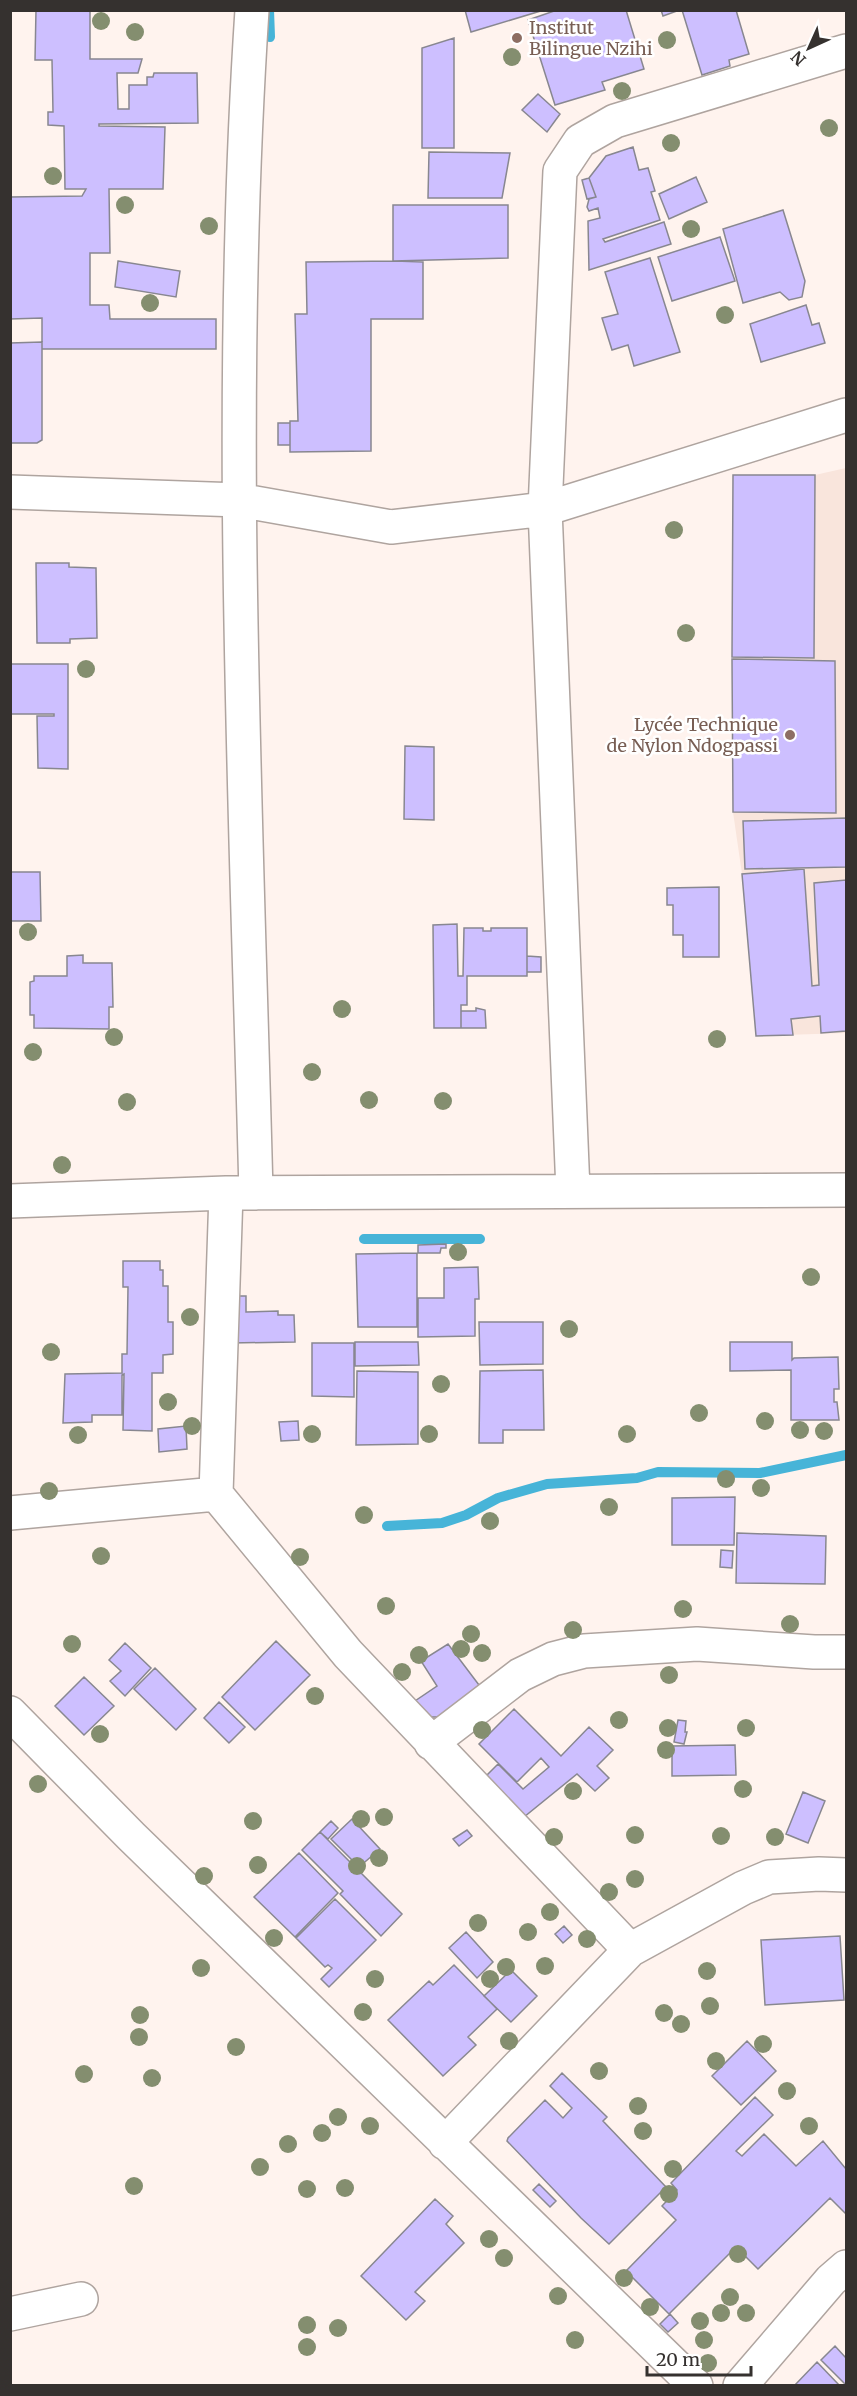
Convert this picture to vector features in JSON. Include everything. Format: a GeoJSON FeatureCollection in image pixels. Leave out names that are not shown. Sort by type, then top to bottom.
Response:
{"type":"FeatureCollection","features":[{"type":"Feature","properties":{"kind":"street"},"geometry":{"type":"LineString","coordinates":[[252,10],[245,124],[239,500],[241,1193],[216,1494],[348,1654],[630,1950]]}},
{"type":"Feature","properties":{"kind":"street"},"geometry":{"type":"LineString","coordinates":[[573,1191],[545,510],[560,171],[580,141],[615,121],[846,51]]}},
{"type":"Feature","properties":{"kind":"street"},"geometry":{"type":"LineString","coordinates":[[10,492],[239,500],[391,527],[545,510],[846,415]]}},
{"type":"Feature","properties":{"kind":"street"},"geometry":{"type":"LineString","coordinates":[[10,1202],[241,1193],[846,1190]]}},
{"type":"Feature","properties":{"kind":"street"},"geometry":{"type":"LineString","coordinates":[[10,1513],[216,1494]]}},
{"type":"Feature","properties":{"kind":"street"},"geometry":{"type":"LineString","coordinates":[[431,1743],[520,1675],[554,1659],[584,1651],[698,1644],[846,1652]]}},
{"type":"Feature","properties":{"kind":"street"},"geometry":{"type":"LineString","coordinates":[[10,1713],[131,1836],[445,2144],[696,2385]]}},
{"type":"Feature","properties":{"kind":"street"},"geometry":{"type":"LineString","coordinates":[[445,2144],[630,1950],[724,1898],[769,1877],[846,1875]]}},
{"type":"Feature","properties":{"kind":"street"},"geometry":{"type":"LineString","coordinates":[[740,2385],[831,2280],[846,2266]]}},
{"type":"Feature","properties":{"kind":"street"},"geometry":{"type":"LineString","coordinates":[[10,2314],[81,2299]]}},
{"type":"Feature","properties":{"kind":"shaded area","name":"Lycée Technique de Nylon Ndogpassi"},"geometry":{"type":"Polygon","coordinates":[[[846,468],[846,1033],[756,1036],[742,874],[733,812],[733,475],[815,475],[846,468]]]}},
{"type":"Feature","properties":{"kind":"building"},"geometry":{"type":"Polygon","coordinates":[[[36,10],[90,10],[90,59],[142,59],[138,73],[117,73],[118,109],[129,109],[129,85],[147,85],[147,77],[153,77],[154,73],[197,73],[198,123],[99,124],[99,126],[165,127],[163,189],[109,189],[110,253],[90,253],[90,305],[109,305],[110,319],[216,319],[216,349],[42,349],[42,318],[10,319],[10,197],[82,196],[86,189],[65,189],[64,126],[48,125],[48,112],[53,112],[52,60],[35,60],[36,10]]]}},
{"type":"Feature","properties":{"kind":"building"},"geometry":{"type":"Polygon","coordinates":[[[465,10],[544,10],[471,32],[465,10]]]}},
{"type":"Feature","properties":{"kind":"building"},"geometry":{"type":"Polygon","coordinates":[[[557,10],[626,10],[644,69],[602,82],[605,90],[555,105],[528,20],[557,10]]]}},
{"type":"Feature","properties":{"kind":"building"},"geometry":{"type":"Polygon","coordinates":[[[661,10],[677,10],[677,11],[663,16],[661,10]]]}},
{"type":"Feature","properties":{"kind":"building"},"geometry":{"type":"Polygon","coordinates":[[[682,10],[736,10],[749,54],[729,60],[730,66],[702,75],[682,10]]]}},
{"type":"Feature","properties":{"kind":"building"},"geometry":{"type":"Polygon","coordinates":[[[454,38],[454,148],[422,148],[422,48],[454,38]]]}},
{"type":"Feature","properties":{"kind":"building"},"geometry":{"type":"Polygon","coordinates":[[[538,94],[560,114],[547,132],[522,110],[538,94]]]}},
{"type":"Feature","properties":{"kind":"building"},"geometry":{"type":"Polygon","coordinates":[[[633,147],[639,170],[648,168],[655,191],[651,192],[660,220],[603,239],[605,242],[664,222],[671,244],[589,270],[588,221],[600,218],[598,208],[589,211],[587,207],[589,199],[596,197],[589,178],[606,156],[633,147]]]}},
{"type":"Feature","properties":{"kind":"building"},"geometry":{"type":"Polygon","coordinates":[[[429,152],[510,153],[502,198],[428,198],[429,152]]]}},
{"type":"Feature","properties":{"kind":"building"},"geometry":{"type":"Polygon","coordinates":[[[696,177],[707,202],[669,219],[659,194],[696,177]]]}},
{"type":"Feature","properties":{"kind":"building"},"geometry":{"type":"Polygon","coordinates":[[[589,178],[596,197],[587,199],[582,180],[589,178]]]}},
{"type":"Feature","properties":{"kind":"building"},"geometry":{"type":"Polygon","coordinates":[[[393,205],[508,205],[508,258],[393,261],[393,205]]]}},
{"type":"Feature","properties":{"kind":"building"},"geometry":{"type":"Polygon","coordinates":[[[783,210],[805,281],[802,297],[789,300],[780,292],[743,303],[723,229],[783,210]]]}},
{"type":"Feature","properties":{"kind":"building"},"geometry":{"type":"Polygon","coordinates":[[[720,237],[735,281],[672,301],[658,257],[720,237]]]}},
{"type":"Feature","properties":{"kind":"building"},"geometry":{"type":"Polygon","coordinates":[[[650,258],[680,352],[634,366],[628,345],[612,350],[602,318],[618,314],[605,272],[650,258]]]}},
{"type":"Feature","properties":{"kind":"building"},"geometry":{"type":"Polygon","coordinates":[[[118,261],[180,271],[176,297],[115,287],[118,261]]]}},
{"type":"Feature","properties":{"kind":"building"},"geometry":{"type":"Polygon","coordinates":[[[306,262],[423,262],[423,319],[371,319],[371,451],[290,452],[290,421],[298,421],[295,314],[307,314],[306,262]]]}},
{"type":"Feature","properties":{"kind":"building"},"geometry":{"type":"Polygon","coordinates":[[[806,305],[812,325],[819,323],[825,343],[761,362],[750,324],[806,305]]]}},
{"type":"Feature","properties":{"kind":"building"},"geometry":{"type":"Polygon","coordinates":[[[42,342],[42,440],[37,443],[10,443],[10,343],[42,342]]]}},
{"type":"Feature","properties":{"kind":"building"},"geometry":{"type":"Polygon","coordinates":[[[278,423],[290,423],[290,445],[278,445],[278,423]]]}},
{"type":"Feature","properties":{"kind":"building"},"geometry":{"type":"Polygon","coordinates":[[[733,475],[815,475],[814,658],[732,657],[733,475]]]}},
{"type":"Feature","properties":{"kind":"building"},"geometry":{"type":"Polygon","coordinates":[[[36,563],[69,563],[69,567],[96,568],[97,638],[70,639],[70,643],[37,643],[36,563]]]}},
{"type":"Feature","properties":{"kind":"building"},"geometry":{"type":"Polygon","coordinates":[[[732,659],[835,661],[836,813],[733,812],[732,659]]]}},
{"type":"Feature","properties":{"kind":"building"},"geometry":{"type":"Polygon","coordinates":[[[10,664],[68,664],[68,769],[38,768],[37,716],[54,716],[54,714],[10,714],[10,664]]]}},
{"type":"Feature","properties":{"kind":"building"},"geometry":{"type":"Polygon","coordinates":[[[405,746],[434,747],[434,820],[404,819],[405,746]]]}},
{"type":"Feature","properties":{"kind":"building"},"geometry":{"type":"Polygon","coordinates":[[[846,818],[846,867],[745,869],[743,821],[846,818]]]}},
{"type":"Feature","properties":{"kind":"building"},"geometry":{"type":"Polygon","coordinates":[[[804,869],[812,986],[819,985],[814,883],[846,880],[846,1031],[821,1033],[820,1016],[791,1019],[793,1035],[756,1036],[742,874],[804,869]]]}},
{"type":"Feature","properties":{"kind":"building"},"geometry":{"type":"Polygon","coordinates":[[[10,872],[40,872],[41,921],[10,921],[10,872]]]}},
{"type":"Feature","properties":{"kind":"building"},"geometry":{"type":"Polygon","coordinates":[[[719,887],[719,957],[683,957],[683,935],[673,935],[673,905],[667,905],[667,888],[719,887]]]}},
{"type":"Feature","properties":{"kind":"building"},"geometry":{"type":"Polygon","coordinates":[[[457,924],[458,976],[463,976],[464,928],[483,928],[483,931],[491,931],[491,928],[527,928],[527,976],[467,976],[467,1005],[461,1005],[461,1028],[434,1028],[433,925],[457,924]]]}},
{"type":"Feature","properties":{"kind":"building"},"geometry":{"type":"Polygon","coordinates":[[[83,955],[83,963],[112,963],[113,1007],[109,1007],[109,1029],[34,1028],[34,1015],[30,1015],[30,982],[34,981],[34,976],[67,976],[67,956],[83,955]]]}},
{"type":"Feature","properties":{"kind":"building"},"geometry":{"type":"Polygon","coordinates":[[[527,956],[541,957],[541,972],[527,972],[527,956]]]}},
{"type":"Feature","properties":{"kind":"building"},"geometry":{"type":"Polygon","coordinates":[[[476,1008],[485,1010],[486,1028],[461,1028],[461,1011],[476,1011],[476,1008]]]}},
{"type":"Feature","properties":{"kind":"building"},"geometry":{"type":"Polygon","coordinates":[[[446,1244],[446,1248],[441,1248],[440,1253],[418,1253],[418,1245],[446,1244]]]}},
{"type":"Feature","properties":{"kind":"building"},"geometry":{"type":"Polygon","coordinates":[[[417,1253],[417,1327],[358,1327],[356,1254],[417,1253]]]}},
{"type":"Feature","properties":{"kind":"building"},"geometry":{"type":"Polygon","coordinates":[[[123,1261],[160,1261],[160,1270],[163,1270],[163,1286],[168,1286],[168,1322],[173,1322],[173,1354],[163,1355],[163,1373],[152,1373],[152,1431],[123,1430],[124,1374],[122,1375],[122,1415],[92,1415],[92,1422],[63,1423],[65,1374],[122,1373],[122,1354],[127,1354],[128,1287],[123,1287],[123,1261]]]}},
{"type":"Feature","properties":{"kind":"building"},"geometry":{"type":"Polygon","coordinates":[[[478,1267],[479,1299],[475,1299],[475,1336],[418,1337],[418,1298],[444,1298],[444,1268],[478,1267]]]}},
{"type":"Feature","properties":{"kind":"building"},"geometry":{"type":"Polygon","coordinates":[[[230,1296],[246,1296],[246,1312],[278,1311],[278,1315],[294,1315],[295,1342],[231,1343],[230,1296]]]}},
{"type":"Feature","properties":{"kind":"building"},"geometry":{"type":"Polygon","coordinates":[[[479,1322],[543,1322],[543,1364],[480,1365],[479,1322]]]}},
{"type":"Feature","properties":{"kind":"building"},"geometry":{"type":"Polygon","coordinates":[[[355,1342],[418,1342],[419,1365],[355,1366],[355,1342]]]}},
{"type":"Feature","properties":{"kind":"building"},"geometry":{"type":"Polygon","coordinates":[[[730,1342],[792,1342],[792,1360],[794,1358],[838,1357],[839,1389],[834,1389],[834,1402],[837,1402],[839,1420],[791,1420],[791,1370],[730,1371],[730,1342]]]}},
{"type":"Feature","properties":{"kind":"building"},"geometry":{"type":"Polygon","coordinates":[[[312,1343],[354,1343],[354,1397],[312,1396],[312,1343]]]}},
{"type":"Feature","properties":{"kind":"building"},"geometry":{"type":"Polygon","coordinates":[[[543,1370],[544,1430],[503,1430],[503,1443],[479,1443],[480,1371],[543,1370]]]}},
{"type":"Feature","properties":{"kind":"building"},"geometry":{"type":"Polygon","coordinates":[[[357,1371],[418,1372],[418,1444],[356,1445],[357,1371]]]}},
{"type":"Feature","properties":{"kind":"building"},"geometry":{"type":"Polygon","coordinates":[[[298,1421],[299,1440],[281,1441],[279,1422],[298,1421]]]}},
{"type":"Feature","properties":{"kind":"building"},"geometry":{"type":"Polygon","coordinates":[[[186,1426],[187,1449],[159,1452],[158,1429],[186,1426]]]}},
{"type":"Feature","properties":{"kind":"building"},"geometry":{"type":"Polygon","coordinates":[[[735,1497],[734,1545],[672,1545],[672,1498],[735,1497]]]}},
{"type":"Feature","properties":{"kind":"building"},"geometry":{"type":"Polygon","coordinates":[[[737,1533],[826,1536],[825,1584],[736,1583],[737,1533]]]}},
{"type":"Feature","properties":{"kind":"building"},"geometry":{"type":"Polygon","coordinates":[[[721,1550],[733,1551],[732,1568],[720,1567],[721,1550]]]}},
{"type":"Feature","properties":{"kind":"building"},"geometry":{"type":"Polygon","coordinates":[[[276,1641],[310,1675],[255,1730],[222,1697],[276,1641]]]}},
{"type":"Feature","properties":{"kind":"building"},"geometry":{"type":"Polygon","coordinates":[[[125,1643],[151,1668],[125,1696],[110,1681],[121,1671],[109,1660],[125,1643]]]}},
{"type":"Feature","properties":{"kind":"building"},"geometry":{"type":"Polygon","coordinates":[[[448,1644],[479,1685],[451,1717],[423,1717],[409,1705],[437,1686],[421,1661],[448,1644]]]}},
{"type":"Feature","properties":{"kind":"building"},"geometry":{"type":"Polygon","coordinates":[[[155,1668],[196,1709],[176,1730],[134,1689],[155,1668]]]}},
{"type":"Feature","properties":{"kind":"building"},"geometry":{"type":"Polygon","coordinates":[[[84,1677],[114,1706],[84,1735],[55,1706],[84,1677]]]}},
{"type":"Feature","properties":{"kind":"building"},"geometry":{"type":"Polygon","coordinates":[[[219,1702],[245,1727],[229,1743],[204,1718],[219,1702]]]}},
{"type":"Feature","properties":{"kind":"building"},"geometry":{"type":"Polygon","coordinates":[[[514,1709],[561,1756],[589,1727],[613,1750],[597,1766],[609,1778],[595,1791],[577,1774],[524,1817],[485,1777],[498,1764],[523,1789],[549,1767],[541,1758],[517,1782],[479,1744],[514,1709]]]}},
{"type":"Feature","properties":{"kind":"building"},"geometry":{"type":"Polygon","coordinates":[[[678,1720],[686,1721],[685,1732],[687,1732],[684,1744],[674,1742],[678,1720]]]}},
{"type":"Feature","properties":{"kind":"building"},"geometry":{"type":"Polygon","coordinates":[[[735,1745],[736,1775],[672,1776],[672,1746],[735,1745]]]}},
{"type":"Feature","properties":{"kind":"building"},"geometry":{"type":"Polygon","coordinates":[[[803,1792],[825,1801],[808,1843],[786,1834],[803,1792]]]}},
{"type":"Feature","properties":{"kind":"building"},"geometry":{"type":"Polygon","coordinates":[[[352,1819],[380,1849],[359,1867],[331,1839],[352,1819]]]}},
{"type":"Feature","properties":{"kind":"building"},"geometry":{"type":"Polygon","coordinates":[[[331,1821],[338,1828],[328,1839],[320,1832],[331,1821]]]}},
{"type":"Feature","properties":{"kind":"building"},"geometry":{"type":"Polygon","coordinates":[[[467,1830],[472,1836],[459,1846],[453,1839],[467,1830]]]}},
{"type":"Feature","properties":{"kind":"building"},"geometry":{"type":"Polygon","coordinates":[[[320,1832],[402,1914],[381,1936],[340,1894],[343,1891],[302,1850],[320,1832]]]}},
{"type":"Feature","properties":{"kind":"building"},"geometry":{"type":"Polygon","coordinates":[[[299,1853],[338,1893],[295,1937],[254,1897],[299,1853]]]}},
{"type":"Feature","properties":{"kind":"building"},"geometry":{"type":"Polygon","coordinates":[[[335,1899],[376,1940],[329,1987],[321,1979],[332,1968],[328,1965],[325,1967],[296,1938],[335,1899]]]}},
{"type":"Feature","properties":{"kind":"building"},"geometry":{"type":"Polygon","coordinates":[[[564,1926],[572,1935],[563,1943],[555,1934],[564,1926]]]}},
{"type":"Feature","properties":{"kind":"building"},"geometry":{"type":"Polygon","coordinates":[[[466,1932],[493,1962],[477,1978],[449,1948],[466,1932]]]}},
{"type":"Feature","properties":{"kind":"building"},"geometry":{"type":"Polygon","coordinates":[[[840,1936],[844,2000],[765,2005],[761,1940],[840,1936]]]}},
{"type":"Feature","properties":{"kind":"building"},"geometry":{"type":"Polygon","coordinates":[[[454,1965],[497,2009],[468,2037],[476,2045],[443,2076],[388,2020],[429,1981],[433,1985],[454,1965]]]}},
{"type":"Feature","properties":{"kind":"building"},"geometry":{"type":"Polygon","coordinates":[[[511,1970],[537,1996],[511,2022],[484,1996],[511,1970]]]}},
{"type":"Feature","properties":{"kind":"building"},"geometry":{"type":"Polygon","coordinates":[[[747,2041],[776,2071],[741,2105],[712,2076],[747,2041]]]}},
{"type":"Feature","properties":{"kind":"building"},"geometry":{"type":"Polygon","coordinates":[[[562,2073],[607,2117],[603,2121],[666,2187],[609,2244],[507,2141],[545,2100],[563,2118],[572,2108],[550,2086],[562,2073]]]}},
{"type":"Feature","properties":{"kind":"building"},"geometry":{"type":"Polygon","coordinates":[[[755,2097],[773,2115],[736,2151],[742,2156],[764,2134],[796,2166],[823,2141],[846,2169],[846,2214],[830,2198],[758,2269],[736,2247],[669,2314],[626,2271],[676,2220],[662,2206],[677,2190],[671,2183],[755,2097]]]}},
{"type":"Feature","properties":{"kind":"building"},"geometry":{"type":"Polygon","coordinates":[[[539,2184],[556,2201],[550,2207],[533,2190],[539,2184]]]}},
{"type":"Feature","properties":{"kind":"building"},"geometry":{"type":"Polygon","coordinates":[[[435,2199],[453,2216],[446,2224],[464,2243],[415,2292],[425,2301],[406,2320],[361,2276],[435,2199]]]}},
{"type":"Feature","properties":{"kind":"building"},"geometry":{"type":"Polygon","coordinates":[[[670,2314],[678,2323],[668,2332],[660,2324],[670,2314]]]}},
{"type":"Feature","properties":{"kind":"building"},"geometry":{"type":"Polygon","coordinates":[[[835,2346],[846,2358],[846,2385],[821,2360],[835,2346]]]}},
{"type":"Feature","properties":{"kind":"building"},"geometry":{"type":"Polygon","coordinates":[[[817,2362],[840,2386],[794,2386],[817,2362]]]}},
{"type":"Feature","properties":{"kind":"waterway"},"geometry":{"type":"LineString","coordinates":[[269,10],[270,37]]}},
{"type":"Feature","properties":{"kind":"waterway"},"geometry":{"type":"LineString","coordinates":[[364,1239],[480,1239]]}},
{"type":"Feature","properties":{"kind":"waterway"},"geometry":{"type":"LineString","coordinates":[[387,1526],[442,1523],[466,1515],[498,1498],[547,1484],[637,1478],[658,1472],[760,1473],[846,1455]]}},
{"type":"Feature","properties":{"kind":"place","name":"Institut Bilingue Nzihi"},"geometry":{"type":"Point","coordinates":[517,38]}},
{"type":"Feature","properties":{"kind":"place","name":"Lycée Technique de Nylon Ndogpassi"},"geometry":{"type":"Point","coordinates":[790,735]}}]}
